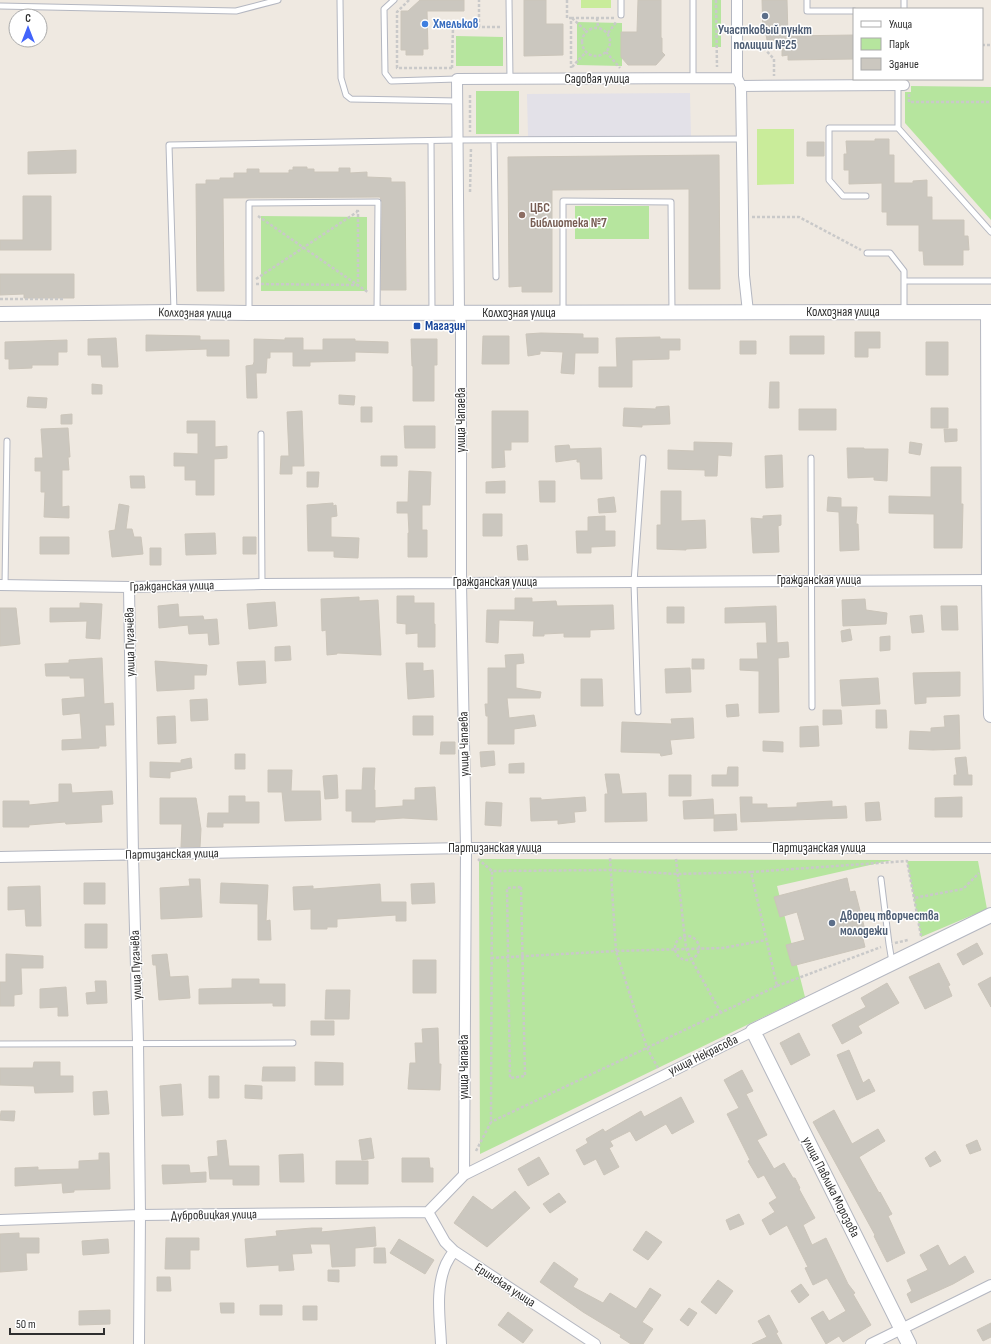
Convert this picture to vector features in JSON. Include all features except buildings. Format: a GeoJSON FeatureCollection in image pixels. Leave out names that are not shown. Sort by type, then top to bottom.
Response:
{"type":"FeatureCollection","features":[{"type":"Feature","properties":{"kind":"street"},"geometry":{"type":"LineString","coordinates":[[737,0],[742,139],[744,275],[748,312]]}},
{"type":"Feature","properties":{"kind":"street","name":"Садовая улица"},"geometry":{"type":"LineString","coordinates":[[457,80],[692,78],[739,82],[903,84]]}},
{"type":"Feature","properties":{"kind":"street","name":"улица Чапаева"},"geometry":{"type":"LineString","coordinates":[[457,80],[459,313],[461,324],[461,583],[466,848],[464,1175]]}},
{"type":"Feature","properties":{"kind":"street","name":"Колхозная улица"},"geometry":{"type":"LineString","coordinates":[[0,314],[174,312],[989,312]]}},
{"type":"Feature","properties":{"kind":"street"},"geometry":{"type":"LineString","coordinates":[[989,312],[991,715]]}},
{"type":"Feature","properties":{"kind":"street","name":"Гражданская улица"},"geometry":{"type":"LineString","coordinates":[[2,586],[129,587],[262,584],[990,580]]}},
{"type":"Feature","properties":{"kind":"street","name":"улица Пугачёва"},"geometry":{"type":"LineString","coordinates":[[129,587],[133,855],[138,1044],[140,1215],[139,1344]]}},
{"type":"Feature","properties":{"kind":"street","name":"Партизанская улица"},"geometry":{"type":"LineString","coordinates":[[0,857],[466,848],[991,848]]}},
{"type":"Feature","properties":{"kind":"street","name":"улица Некрасова"},"geometry":{"type":"LineString","coordinates":[[428,1212],[464,1175],[753,1031],[991,915]]}},
{"type":"Feature","properties":{"kind":"street","name":"улица Павлика Морозова"},"geometry":{"type":"LineString","coordinates":[[753,1031],[909,1344]]}},
{"type":"Feature","properties":{"kind":"street","name":"Дубровицкая улица"},"geometry":{"type":"LineString","coordinates":[[0,1220],[140,1215],[428,1212]]}},
{"type":"Feature","properties":{"kind":"street","name":"Еринская улица"},"geometry":{"type":"LineString","coordinates":[[428,1212],[445,1242],[454,1251],[595,1344]]}},
{"type":"Feature","properties":{"kind":"street"},"geometry":{"type":"LineString","coordinates":[[441,1344],[439,1303],[440,1288],[446,1265],[454,1251]]}},
{"type":"Feature","properties":{"kind":"street"},"geometry":{"type":"LineString","coordinates":[[871,1344],[991,1285]]}},
{"type":"Feature","properties":{"kind":"lane"},"geometry":{"type":"LineString","coordinates":[[0,6],[236,11],[278,0]]}},
{"type":"Feature","properties":{"kind":"lane"},"geometry":{"type":"LineString","coordinates":[[340,0],[341,78],[346,95],[351,99],[457,101]]}},
{"type":"Feature","properties":{"kind":"lane"},"geometry":{"type":"LineString","coordinates":[[394,0],[384,9],[385,73],[391,81],[457,80]]}},
{"type":"Feature","properties":{"kind":"lane"},"geometry":{"type":"LineString","coordinates":[[509,0],[510,79]]}},
{"type":"Feature","properties":{"kind":"lane"},"geometry":{"type":"LineString","coordinates":[[621,0],[621,15]]}},
{"type":"Feature","properties":{"kind":"lane"},"geometry":{"type":"LineString","coordinates":[[692,78],[693,0]]}},
{"type":"Feature","properties":{"kind":"lane"},"geometry":{"type":"LineString","coordinates":[[807,0],[807,11],[853,11]]}},
{"type":"Feature","properties":{"kind":"lane"},"geometry":{"type":"LineString","coordinates":[[898,128],[903,84]]}},
{"type":"Feature","properties":{"kind":"lane"},"geometry":{"type":"LineString","coordinates":[[866,196],[843,196],[829,180],[829,128],[898,128],[991,232]]}},
{"type":"Feature","properties":{"kind":"lane"},"geometry":{"type":"LineString","coordinates":[[174,312],[169,145],[458,140],[742,139]]}},
{"type":"Feature","properties":{"kind":"lane"},"geometry":{"type":"LineString","coordinates":[[494,140],[496,277]]}},
{"type":"Feature","properties":{"kind":"lane"},"geometry":{"type":"LineString","coordinates":[[431,141],[432,313]]}},
{"type":"Feature","properties":{"kind":"lane"},"geometry":{"type":"LineString","coordinates":[[563,313],[563,201],[578,201],[671,202],[672,313]]}},
{"type":"Feature","properties":{"kind":"lane"},"geometry":{"type":"LineString","coordinates":[[249,313],[249,203],[378,202],[377,313]]}},
{"type":"Feature","properties":{"kind":"lane"},"geometry":{"type":"LineString","coordinates":[[867,253],[890,253],[904,271],[904,312]]}},
{"type":"Feature","properties":{"kind":"lane"},"geometry":{"type":"LineString","coordinates":[[904,281],[991,281]]}},
{"type":"Feature","properties":{"kind":"lane"},"geometry":{"type":"LineString","coordinates":[[261,434],[262,584]]}},
{"type":"Feature","properties":{"kind":"lane"},"geometry":{"type":"LineString","coordinates":[[2,586],[7,441]]}},
{"type":"Feature","properties":{"kind":"lane"},"geometry":{"type":"LineString","coordinates":[[638,712],[634,582],[643,458]]}},
{"type":"Feature","properties":{"kind":"lane"},"geometry":{"type":"LineString","coordinates":[[810,458],[812,707]]}},
{"type":"Feature","properties":{"kind":"lane"},"geometry":{"type":"LineString","coordinates":[[881,879],[888,944],[893,963]]}},
{"type":"Feature","properties":{"kind":"lane"},"geometry":{"type":"LineString","coordinates":[[0,1044],[293,1043]]}},
{"type":"Feature","properties":{"kind":"path"},"geometry":{"type":"LineString","coordinates":[[409,0],[397,12],[397,68],[460,68]]}},
{"type":"Feature","properties":{"kind":"path"},"geometry":{"type":"LineString","coordinates":[[479,0],[479,27]]}},
{"type":"Feature","properties":{"kind":"path"},"geometry":{"type":"LineString","coordinates":[[567,0],[567,18],[571,18],[586,32]]}},
{"type":"Feature","properties":{"kind":"path"},"geometry":{"type":"LineString","coordinates":[[716,0],[717,67]]}},
{"type":"Feature","properties":{"kind":"path"},"geometry":{"type":"LineString","coordinates":[[571,18],[619,18],[608,33]]}},
{"type":"Feature","properties":{"kind":"path"},"geometry":{"type":"LineString","coordinates":[[571,18],[571,68]]}},
{"type":"Feature","properties":{"kind":"path"},"geometry":{"type":"LineString","coordinates":[[597,18],[598,27]]}},
{"type":"Feature","properties":{"kind":"path"},"geometry":{"type":"LineString","coordinates":[[457,80],[452,68],[452,27],[509,27]]}},
{"type":"Feature","properties":{"kind":"path"},"geometry":{"type":"LineString","coordinates":[[598,27],[608,33],[610,37],[610,45],[606,52],[598,56],[594,56],[586,52],[582,39],[586,32],[598,27]]}},
{"type":"Feature","properties":{"kind":"path"},"geometry":{"type":"LineString","coordinates":[[746,36],[746,50]]}},
{"type":"Feature","properties":{"kind":"path"},"geometry":{"type":"LineString","coordinates":[[746,43],[759,43],[774,59],[774,76]]}},
{"type":"Feature","properties":{"kind":"path"},"geometry":{"type":"LineString","coordinates":[[571,68],[586,52]]}},
{"type":"Feature","properties":{"kind":"path"},"geometry":{"type":"LineString","coordinates":[[606,52],[620,68]]}},
{"type":"Feature","properties":{"kind":"path"},"geometry":{"type":"LineString","coordinates":[[564,68],[578,68]]}},
{"type":"Feature","properties":{"kind":"path"},"geometry":{"type":"LineString","coordinates":[[613,68],[627,68]]}},
{"type":"Feature","properties":{"kind":"path"},"geometry":{"type":"LineString","coordinates":[[767,76],[781,76]]}},
{"type":"Feature","properties":{"kind":"path"},"geometry":{"type":"LineString","coordinates":[[903,84],[910,102],[991,102]]}},
{"type":"Feature","properties":{"kind":"path"},"geometry":{"type":"LineString","coordinates":[[249,284],[372,202]]}},
{"type":"Feature","properties":{"kind":"path"},"geometry":{"type":"LineString","coordinates":[[249,210],[378,299]]}},
{"type":"Feature","properties":{"kind":"path"},"geometry":{"type":"LineString","coordinates":[[350,211],[358,211]]}},
{"type":"Feature","properties":{"kind":"path"},"geometry":{"type":"LineString","coordinates":[[358,211],[358,285]]}},
{"type":"Feature","properties":{"kind":"path"},"geometry":{"type":"LineString","coordinates":[[743,217],[799,217],[867,253]]}},
{"type":"Feature","properties":{"kind":"path"},"geometry":{"type":"LineString","coordinates":[[249,284],[358,285]]}},
{"type":"Feature","properties":{"kind":"path"},"geometry":{"type":"LineString","coordinates":[[676,848],[677,874],[686,948],[721,1013]]}},
{"type":"Feature","properties":{"kind":"path"},"geometry":{"type":"LineString","coordinates":[[474,1155],[491,1122],[492,871],[611,870],[677,874],[751,872],[907,861],[914,898]]}},
{"type":"Feature","properties":{"kind":"path"},"geometry":{"type":"LineString","coordinates":[[611,870],[616,951],[647,1048],[658,1068]]}},
{"type":"Feature","properties":{"kind":"path"},"geometry":{"type":"LineString","coordinates":[[491,1122],[777,986],[751,872]]}},
{"type":"Feature","properties":{"kind":"path"},"geometry":{"type":"LineString","coordinates":[[521,887],[526,1076],[510,1078],[508,958],[507,888],[521,887]]}},
{"type":"Feature","properties":{"kind":"path"},"geometry":{"type":"LineString","coordinates":[[688,935],[695,938],[699,948],[697,955],[691,959],[684,960],[677,956],[674,949],[676,942],[680,937],[688,935]]}},
{"type":"Feature","properties":{"kind":"path"},"geometry":{"type":"LineString","coordinates":[[491,958],[616,951],[722,948],[766,940]]}},
{"type":"Feature","properties":{"kind":"shaded area"},"geometry":{"type":"Polygon","coordinates":[[[690,93],[691,136],[528,137],[527,94],[690,93]]]}},
{"type":"Feature","properties":{"kind":"green space"},"geometry":{"type":"Polygon","coordinates":[[[581,0],[611,0],[611,8],[581,8],[581,0]]]}},
{"type":"Feature","properties":{"kind":"green space"},"geometry":{"type":"Polygon","coordinates":[[[712,0],[721,0],[721,47],[712,47],[712,0]]]}},
{"type":"Feature","properties":{"kind":"green space"},"geometry":{"type":"Polygon","coordinates":[[[577,22],[622,23],[622,66],[577,65],[577,22]]]}},
{"type":"Feature","properties":{"kind":"green space"},"geometry":{"type":"Polygon","coordinates":[[[456,36],[503,37],[503,66],[456,66],[456,36]]]}},
{"type":"Feature","properties":{"kind":"green space"},"geometry":{"type":"Polygon","coordinates":[[[911,86],[991,87],[991,220],[905,123],[905,92],[911,92],[911,86]]]}},
{"type":"Feature","properties":{"kind":"green space"},"geometry":{"type":"Polygon","coordinates":[[[476,91],[519,91],[519,134],[476,134],[476,91]]]}},
{"type":"Feature","properties":{"kind":"green space"},"geometry":{"type":"Polygon","coordinates":[[[757,129],[794,129],[794,184],[757,185],[757,129]]]}},
{"type":"Feature","properties":{"kind":"green space"},"geometry":{"type":"Polygon","coordinates":[[[575,206],[649,206],[649,239],[575,239],[575,206]]]}},
{"type":"Feature","properties":{"kind":"green space"},"geometry":{"type":"Polygon","coordinates":[[[261,216],[367,217],[367,291],[261,291],[261,216]]]}},
{"type":"Feature","properties":{"kind":"green space"},"geometry":{"type":"Polygon","coordinates":[[[479,859],[892,860],[777,886],[805,997],[480,1154],[479,859]]]}},
{"type":"Feature","properties":{"kind":"green space"},"geometry":{"type":"Polygon","coordinates":[[[907,861],[978,861],[987,909],[921,937],[907,861]]]}},
{"type":"Feature","properties":{"kind":"place","name":"Участковый пункт полиции №25"},"geometry":{"type":"Point","coordinates":[765,16]}},
{"type":"Feature","properties":{"kind":"place","name":"Хмельков"},"geometry":{"type":"Point","coordinates":[425,24]}},
{"type":"Feature","properties":{"kind":"place","name":"ЦБС Библиотека №7"},"geometry":{"type":"Point","coordinates":[522,215]}},
{"type":"Feature","properties":{"kind":"place","name":"Магазин"},"geometry":{"type":"Point","coordinates":[417,326]}},
{"type":"Feature","properties":{"kind":"place","name":"Дворец творчества молодежи"},"geometry":{"type":"Point","coordinates":[832,923]}}]}
